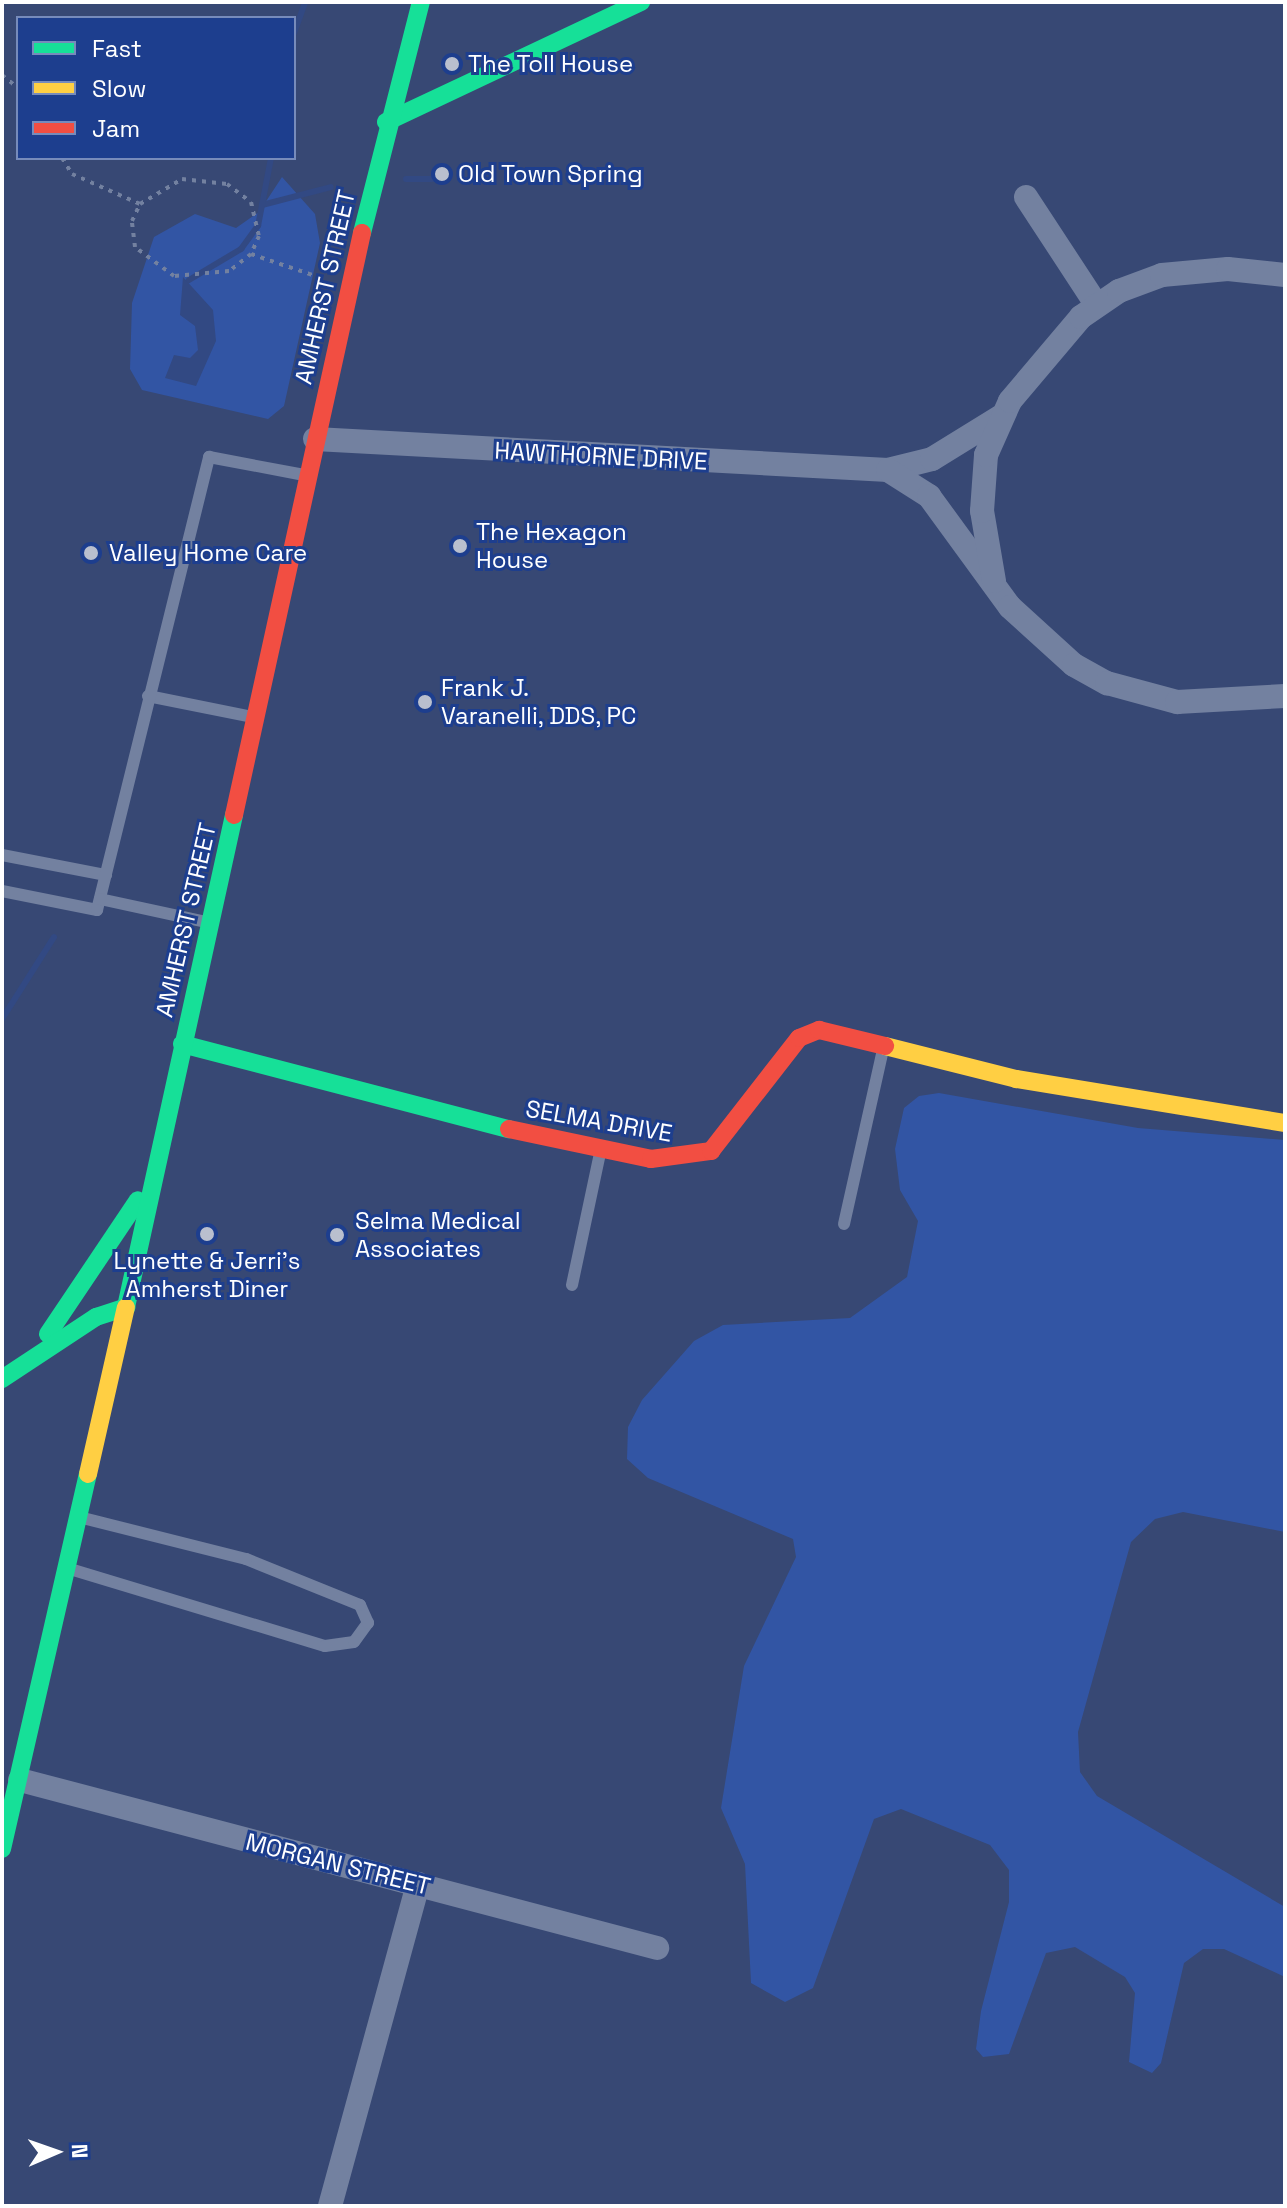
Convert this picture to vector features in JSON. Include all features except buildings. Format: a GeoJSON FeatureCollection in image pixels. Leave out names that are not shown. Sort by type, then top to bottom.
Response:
{"type":"FeatureCollection","features":[{"type":"Feature","properties":{"kind":"street","name":"AMHERST STREET"},"geometry":{"type":"LineString","coordinates":[[2,1849],[68,1568],[386,122],[421,2]]}},
{"type":"Feature","properties":{"kind":"street"},"geometry":{"type":"LineString","coordinates":[[386,122],[641,2]]}},
{"type":"Feature","properties":{"kind":"street"},"geometry":{"type":"LineString","coordinates":[[1026,197],[1096,304]]}},
{"type":"Feature","properties":{"kind":"street","name":"HAWTHORNE DRIVE"},"geometry":{"type":"LineString","coordinates":[[315,439],[888,470],[932,459],[1000,417],[1096,304],[1162,275],[1228,269],[1285,275]]}},
{"type":"Feature","properties":{"kind":"street","name":"HAWTHORNE DRIVE"},"geometry":{"type":"LineString","coordinates":[[994,581],[982,497],[1000,417]]}},
{"type":"Feature","properties":{"kind":"street","name":"HAWTHORNE DRIVE"},"geometry":{"type":"LineString","coordinates":[[888,470],[929,496],[1031,631],[1107,683],[1177,702],[1285,696]]}},
{"type":"Feature","properties":{"kind":"street","name":"SELMA DRIVE"},"geometry":{"type":"LineString","coordinates":[[182,1044],[427,1111],[651,1159],[699,1156],[724,1140],[806,1033],[840,1032],[1016,1079],[1285,1123]]}},
{"type":"Feature","properties":{"kind":"street"},"geometry":{"type":"LineString","coordinates":[[19,1367],[84,1289],[155,1169]]}},
{"type":"Feature","properties":{"kind":"street"},"geometry":{"type":"LineString","coordinates":[[2,1379],[96,1317],[126,1307]]}},
{"type":"Feature","properties":{"kind":"street","name":"MORGAN STREET"},"geometry":{"type":"LineString","coordinates":[[20,1780],[657,1948]]}},
{"type":"Feature","properties":{"kind":"street"},"geometry":{"type":"LineString","coordinates":[[330,2206],[418,1884]]}},
{"type":"Feature","properties":{"kind":"lane"},"geometry":{"type":"LineString","coordinates":[[98,904],[209,457],[307,475]]}},
{"type":"Feature","properties":{"kind":"lane"},"geometry":{"type":"LineString","coordinates":[[148,696],[255,718]]}},
{"type":"Feature","properties":{"kind":"lane"},"geometry":{"type":"LineString","coordinates":[[2,855],[106,875]]}},
{"type":"Feature","properties":{"kind":"lane"},"geometry":{"type":"LineString","coordinates":[[2,891],[210,923]]}},
{"type":"Feature","properties":{"kind":"lane"},"geometry":{"type":"LineString","coordinates":[[844,1224],[884,1042]]}},
{"type":"Feature","properties":{"kind":"lane"},"geometry":{"type":"LineString","coordinates":[[572,1285],[601,1149]]}},
{"type":"Feature","properties":{"kind":"lane"},"geometry":{"type":"LineString","coordinates":[[68,1568],[325,1646],[354,1642],[368,1623],[360,1605],[246,1559],[79,1517]]}},
{"type":"Feature","properties":{"kind":"path"},"geometry":{"type":"LineString","coordinates":[[63,160],[72,174],[140,204]]}},
{"type":"Feature","properties":{"kind":"path"},"geometry":{"type":"LineString","coordinates":[[196,178],[236,189],[255,210],[259,236],[251,254],[208,278],[164,273],[132,239],[140,204],[163,186],[196,178]]}},
{"type":"Feature","properties":{"kind":"path"},"geometry":{"type":"LineString","coordinates":[[251,254],[329,280]]}},
{"type":"Feature","properties":{"kind":"shaded area"},"geometry":{"type":"Polygon","coordinates":[[[282,177],[315,214],[320,243],[284,406],[268,419],[142,390],[130,369],[132,303],[154,237],[195,214],[236,228],[259,212],[282,177]]]}},
{"type":"Feature","properties":{"kind":"shaded area"},"geometry":{"type":"Polygon","coordinates":[[[183,277],[213,310],[216,341],[196,386],[165,378],[174,355],[190,358],[198,350],[195,326],[180,315],[183,277]]]}},
{"type":"Feature","properties":{"kind":"shaded area"},"geometry":{"type":"Polygon","coordinates":[[[939,1093],[1138,1128],[1285,1140],[1285,1532],[1183,1512],[1155,1519],[1131,1542],[1078,1732],[1080,1772],[1097,1796],[1285,1907],[1285,1977],[1224,1949],[1203,1949],[1184,1963],[1161,2063],[1152,2073],[1129,2062],[1135,1993],[1125,1977],[1075,1947],[1046,1953],[1009,2054],[983,2057],[976,2049],[981,2011],[1009,1902],[1009,1870],[990,1845],[901,1809],[874,1819],[813,1988],[785,2002],[751,1983],[745,1864],[721,1808],[744,1666],[796,1557],[793,1539],[648,1478],[627,1459],[628,1427],[642,1400],[694,1341],[723,1325],[850,1318],[907,1277],[918,1221],[900,1190],[895,1149],[904,1108],[919,1096],[939,1093]]]}},
{"type":"Feature","properties":{"kind":"waterway"},"geometry":{"type":"LineString","coordinates":[[296,27],[305,2]]}},
{"type":"Feature","properties":{"kind":"waterway"},"geometry":{"type":"LineString","coordinates":[[189,280],[241,249],[258,226],[271,160]]}},
{"type":"Feature","properties":{"kind":"waterway"},"geometry":{"type":"LineString","coordinates":[[406,179],[432,179]]}},
{"type":"Feature","properties":{"kind":"waterway"},"geometry":{"type":"LineString","coordinates":[[262,205],[331,187]]}},
{"type":"Feature","properties":{"kind":"waterway"},"geometry":{"type":"LineString","coordinates":[[2,1019],[54,937]]}},
{"type":"Feature","properties":{"kind":"traffic: fast"},"geometry":{"type":"LineString","coordinates":[[362,233],[421,2]]}},
{"type":"Feature","properties":{"kind":"traffic: fast"},"geometry":{"type":"LineString","coordinates":[[386,122],[641,2]]}},
{"type":"Feature","properties":{"kind":"traffic: fast"},"geometry":{"type":"LineString","coordinates":[[2,1379],[96,1317],[126,1307],[234,815]]}},
{"type":"Feature","properties":{"kind":"traffic: fast"},"geometry":{"type":"LineString","coordinates":[[182,1044],[509,1129]]}},
{"type":"Feature","properties":{"kind":"traffic: fast"},"geometry":{"type":"LineString","coordinates":[[48,1334],[138,1200]]}},
{"type":"Feature","properties":{"kind":"traffic: fast"},"geometry":{"type":"LineString","coordinates":[[2,1849],[88,1474]]}},
{"type":"Feature","properties":{"kind":"traffic: slow"},"geometry":{"type":"LineString","coordinates":[[885,1046],[1016,1079],[1285,1123]]}},
{"type":"Feature","properties":{"kind":"traffic: slow"},"geometry":{"type":"LineString","coordinates":[[88,1474],[126,1307]]}},
{"type":"Feature","properties":{"kind":"traffic: jam"},"geometry":{"type":"LineString","coordinates":[[234,815],[362,233]]}},
{"type":"Feature","properties":{"kind":"traffic: jam"},"geometry":{"type":"LineString","coordinates":[[509,1129],[651,1159],[711,1151],[799,1038],[819,1030],[885,1046]]}},
{"type":"Feature","properties":{"kind":"place","name":"The Toll House"},"geometry":{"type":"Point","coordinates":[452,64]}},
{"type":"Feature","properties":{"kind":"place","name":"Old Town Spring"},"geometry":{"type":"Point","coordinates":[442,174]}},
{"type":"Feature","properties":{"kind":"place","name":"The Hexagon House"},"geometry":{"type":"Point","coordinates":[460,546]}},
{"type":"Feature","properties":{"kind":"place","name":"Valley Home Care"},"geometry":{"type":"Point","coordinates":[91,553]}},
{"type":"Feature","properties":{"kind":"place","name":"Frank J. Varanelli, DDS, PC"},"geometry":{"type":"Point","coordinates":[425,702]}},
{"type":"Feature","properties":{"kind":"place","name":"Lynette & Jerri's Amherst Diner"},"geometry":{"type":"Point","coordinates":[207,1234]}},
{"type":"Feature","properties":{"kind":"place","name":"Selma Medical Associates"},"geometry":{"type":"Point","coordinates":[337,1235]}}]}
